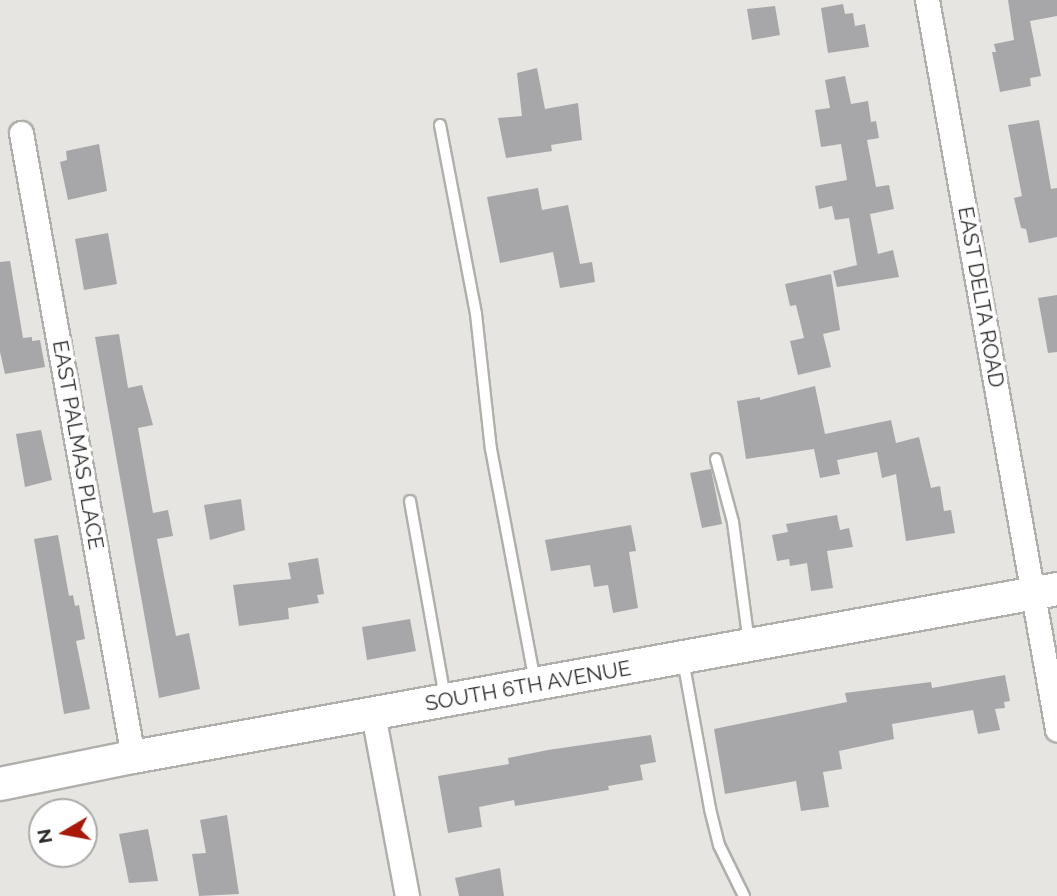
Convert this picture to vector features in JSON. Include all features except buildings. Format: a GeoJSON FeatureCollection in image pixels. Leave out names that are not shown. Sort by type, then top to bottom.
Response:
{"type":"FeatureCollection","features":[{"type":"Feature","properties":{"kind":"street","name":"EAST DELTA ROAD"},"geometry":{"type":"LineString","coordinates":[[928,0],[1046,591],[1057,729]]}},
{"type":"Feature","properties":{"kind":"street","name":"EAST PALMAS PLACE"},"geometry":{"type":"LineString","coordinates":[[21,133],[133,757]]}},
{"type":"Feature","properties":{"kind":"street","name":"SOUTH 6TH AVENUE"},"geometry":{"type":"LineString","coordinates":[[0,784],[133,757],[1046,591]]}},
{"type":"Feature","properties":{"kind":"street"},"geometry":{"type":"LineString","coordinates":[[373,714],[407,896]]}},
{"type":"Feature","properties":{"kind":"lane"},"geometry":{"type":"LineString","coordinates":[[440,125],[476,314],[491,449],[535,684]]}},
{"type":"Feature","properties":{"kind":"lane"},"geometry":{"type":"LineString","coordinates":[[716,459],[733,522],[749,645]]}},
{"type":"Feature","properties":{"kind":"lane"},"geometry":{"type":"LineString","coordinates":[[410,500],[446,701]]}},
{"type":"Feature","properties":{"kind":"lane"},"geometry":{"type":"LineString","coordinates":[[682,657],[719,845],[744,896]]}}]}
